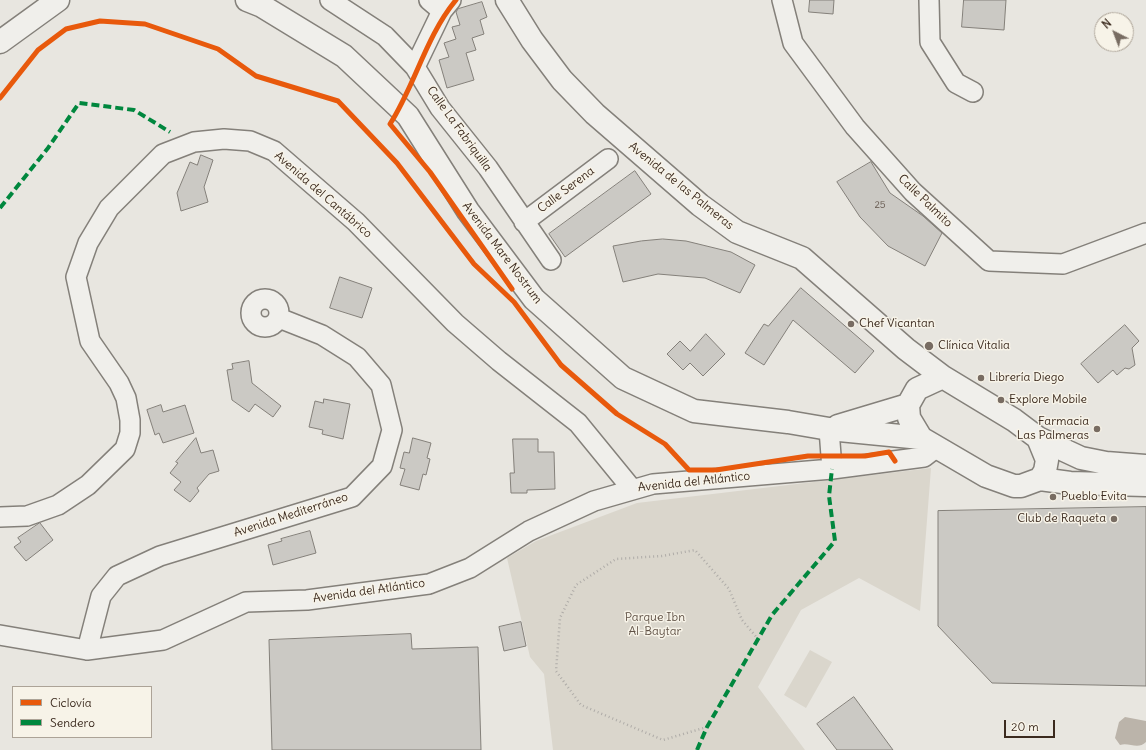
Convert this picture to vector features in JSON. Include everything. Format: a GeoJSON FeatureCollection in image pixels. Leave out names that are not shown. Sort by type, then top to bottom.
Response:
{"type":"FeatureCollection","features":[{"type":"Feature","properties":{"kind":"street"},"geometry":{"type":"LineString","coordinates":[[0,42],[58,0]]}},
{"type":"Feature","properties":{"kind":"street","name":"Avenida Mare Nostrum"},"geometry":{"type":"LineString","coordinates":[[247,0],[262,6],[344,56],[408,116],[468,210],[534,298],[623,378],[694,411],[788,422],[929,443]]}},
{"type":"Feature","properties":{"kind":"street","name":"Calle La Fabriquilla"},"geometry":{"type":"LineString","coordinates":[[330,0],[385,36],[415,67],[440,108],[488,168],[551,260]]}},
{"type":"Feature","properties":{"kind":"street","name":"Avenida de las Palmeras"},"geometry":{"type":"LineString","coordinates":[[507,0],[532,40],[562,80],[595,114],[700,205],[737,232],[802,258],[906,349],[943,377],[1014,420],[1038,438]]}},
{"type":"Feature","properties":{"kind":"street","name":"Calle Palmito"},"geometry":{"type":"LineString","coordinates":[[782,0],[793,44],[855,127],[914,192],[989,261],[1063,264],[1146,233]]}},
{"type":"Feature","properties":{"kind":"street"},"geometry":{"type":"LineString","coordinates":[[929,0],[930,42],[956,83],[973,92]]}},
{"type":"Feature","properties":{"kind":"street"},"geometry":{"type":"LineString","coordinates":[[415,67],[441,4]]}},
{"type":"Feature","properties":{"kind":"street","name":"Avenida del Cantábrico"},"geometry":{"type":"LineString","coordinates":[[0,517],[27,516],[58,505],[88,485],[125,449],[130,433],[130,420],[126,398],[118,383],[90,341],[76,277],[88,243],[109,208],[163,154],[194,142],[224,139],[250,141],[274,151],[356,222],[455,323],[499,361],[578,423],[632,489]]}},
{"type":"Feature","properties":{"kind":"street","name":"Calle Serena"},"geometry":{"type":"LineString","coordinates":[[524,222],[608,159]]}},
{"type":"Feature","properties":{"kind":"street","name":"Avenida Mediterráneo"},"geometry":{"type":"LineString","coordinates":[[87,650],[101,596],[117,576],[160,556],[352,497],[382,466],[392,430],[381,385],[357,357],[322,335],[279,318]]}},
{"type":"Feature","properties":{"kind":"street"},"geometry":{"type":"LineString","coordinates":[[906,349],[912,397],[909,418],[929,443],[986,476],[1006,484],[1021,486],[1040,478],[1045,471],[1047,460],[1038,438]]}},
{"type":"Feature","properties":{"kind":"street","name":"Avenida Mare Nostrum"},"geometry":{"type":"LineString","coordinates":[[829,429],[912,397],[943,377]]}},
{"type":"Feature","properties":{"kind":"street"},"geometry":{"type":"LineString","coordinates":[[829,429],[832,469]]}},
{"type":"Feature","properties":{"kind":"street"},"geometry":{"type":"LineString","coordinates":[[1038,438],[1081,458],[1106,463],[1146,466]]}},
{"type":"Feature","properties":{"kind":"street","name":"Avenida del Atlántico"},"geometry":{"type":"LineString","coordinates":[[0,635],[87,650],[163,640],[246,602],[306,600],[429,584],[470,568],[528,531],[594,501],[632,489],[653,484],[832,469],[924,457],[929,443]]}},
{"type":"Feature","properties":{"kind":"street"},"geometry":{"type":"LineString","coordinates":[[1040,478],[1070,483],[1146,485]]}},
{"type":"Feature","properties":{"kind":"path"},"geometry":{"type":"LineString","coordinates":[[707,727],[663,740],[581,705],[556,671],[560,618],[576,585],[616,559],[662,556],[695,550],[729,589],[742,620],[758,639]]}},
{"type":"Feature","properties":{"kind":"green space","name":"Parque Ibn Al-Baytar"},"geometry":{"type":"Polygon","coordinates":[[[931,468],[920,611],[859,578],[801,610],[758,687],[805,750],[553,750],[544,674],[530,657],[507,558],[536,541],[637,503],[931,468]]]}},
{"type":"Feature","properties":{"kind":"green space"},"geometry":{"type":"Polygon","coordinates":[[[810,650],[832,662],[806,708],[784,695],[810,650]]]}},
{"type":"Feature","properties":{"kind":"shaded area"},"geometry":{"type":"Polygon","coordinates":[[[1125,717],[1146,721],[1146,742],[1137,746],[1127,744],[1120,745],[1115,738],[1119,722],[1125,717]]]}},
{"type":"Feature","properties":{"kind":"building"},"geometry":{"type":"Polygon","coordinates":[[[810,0],[834,0],[833,14],[809,12],[810,0]]]}},
{"type":"Feature","properties":{"kind":"building"},"geometry":{"type":"Polygon","coordinates":[[[964,0],[1006,0],[1004,30],[962,27],[964,0]]]}},
{"type":"Feature","properties":{"kind":"building"},"geometry":{"type":"Polygon","coordinates":[[[482,2],[487,17],[480,20],[484,34],[472,38],[476,50],[466,53],[474,80],[447,88],[439,60],[449,57],[444,43],[456,39],[452,27],[460,25],[456,12],[458,9],[482,2]]]}},
{"type":"Feature","properties":{"kind":"building"},"geometry":{"type":"Polygon","coordinates":[[[201,155],[213,160],[204,187],[208,202],[181,211],[177,193],[190,162],[197,165],[201,155]]]}},
{"type":"Feature","properties":{"kind":"building"},"geometry":{"type":"Polygon","coordinates":[[[871,162],[890,193],[923,216],[942,233],[925,266],[888,246],[860,217],[837,182],[871,162]]]}},
{"type":"Feature","properties":{"kind":"building"},"geometry":{"type":"Polygon","coordinates":[[[635,171],[651,194],[565,257],[549,234],[635,171]]]}},
{"type":"Feature","properties":{"kind":"building"},"geometry":{"type":"Polygon","coordinates":[[[663,239],[686,241],[731,252],[755,265],[740,293],[705,278],[658,274],[623,282],[613,246],[663,239]]]}},
{"type":"Feature","properties":{"kind":"building"},"geometry":{"type":"Polygon","coordinates":[[[340,277],[372,288],[362,318],[330,308],[340,277]]]}},
{"type":"Feature","properties":{"kind":"building"},"geometry":{"type":"Polygon","coordinates":[[[801,288],[874,351],[855,373],[793,320],[764,365],[745,353],[764,324],[768,326],[801,288]]]}},
{"type":"Feature","properties":{"kind":"building"},"geometry":{"type":"Polygon","coordinates":[[[1125,325],[1139,341],[1132,348],[1135,365],[1129,369],[1125,368],[1117,375],[1113,370],[1098,383],[1081,364],[1125,325]]]}},
{"type":"Feature","properties":{"kind":"building"},"geometry":{"type":"Polygon","coordinates":[[[706,334],[725,354],[703,376],[690,363],[683,370],[667,354],[680,341],[690,351],[706,334]]]}},
{"type":"Feature","properties":{"kind":"building"},"geometry":{"type":"Polygon","coordinates":[[[249,361],[252,383],[281,406],[273,417],[255,404],[249,412],[232,400],[227,370],[233,369],[232,364],[249,361]]]}},
{"type":"Feature","properties":{"kind":"building"},"geometry":{"type":"Polygon","coordinates":[[[324,399],[350,404],[343,439],[322,434],[323,430],[309,427],[315,401],[323,403],[324,399]]]}},
{"type":"Feature","properties":{"kind":"building"},"geometry":{"type":"Polygon","coordinates":[[[161,405],[163,412],[185,405],[194,433],[163,443],[159,433],[155,435],[147,410],[161,405]]]}},
{"type":"Feature","properties":{"kind":"building"},"geometry":{"type":"Polygon","coordinates":[[[196,438],[201,453],[213,450],[219,471],[209,474],[197,488],[199,491],[190,502],[174,490],[181,482],[170,473],[178,463],[176,462],[196,438]]]}},
{"type":"Feature","properties":{"kind":"building"},"geometry":{"type":"Polygon","coordinates":[[[413,438],[431,443],[427,458],[430,459],[426,475],[423,474],[419,490],[400,485],[405,469],[400,468],[404,452],[409,453],[413,438]]]}},
{"type":"Feature","properties":{"kind":"building"},"geometry":{"type":"Polygon","coordinates":[[[513,439],[538,439],[538,452],[554,452],[555,489],[527,490],[527,493],[511,493],[510,473],[514,473],[513,439]]]}},
{"type":"Feature","properties":{"kind":"building"},"geometry":{"type":"Polygon","coordinates":[[[1146,507],[1146,686],[992,683],[938,626],[938,511],[1146,507]]]}},
{"type":"Feature","properties":{"kind":"building"},"geometry":{"type":"Polygon","coordinates":[[[40,523],[53,540],[26,561],[14,547],[21,542],[18,538],[40,523]]]}},
{"type":"Feature","properties":{"kind":"building"},"geometry":{"type":"Polygon","coordinates":[[[310,531],[316,553],[273,565],[268,545],[282,541],[281,539],[310,531]]]}},
{"type":"Feature","properties":{"kind":"building"},"geometry":{"type":"Polygon","coordinates":[[[521,622],[526,646],[504,651],[499,627],[521,622]]]}},
{"type":"Feature","properties":{"kind":"building"},"geometry":{"type":"Polygon","coordinates":[[[411,634],[412,649],[478,647],[481,750],[272,750],[269,640],[411,634]]]}},
{"type":"Feature","properties":{"kind":"building"},"geometry":{"type":"Polygon","coordinates":[[[854,697],[893,750],[837,750],[817,724],[854,697]]]}},
{"type":"Feature","properties":{"kind":"marked path"},"geometry":{"type":"LineString","coordinates":[[0,208],[48,148],[79,103],[134,110],[170,132]]}},
{"type":"Feature","properties":{"kind":"marked path"},"geometry":{"type":"LineString","coordinates":[[697,750],[707,727],[772,615],[835,541],[829,496],[832,469]]}},
{"type":"Feature","properties":{"kind":"cycle path"},"geometry":{"type":"LineString","coordinates":[[456,0],[437,29],[407,93],[390,124],[430,172],[512,289]]}},
{"type":"Feature","properties":{"kind":"cycle path"},"geometry":{"type":"LineString","coordinates":[[0,98],[38,50],[66,29],[100,21],[145,24],[218,49],[256,76],[338,101],[397,163],[474,264],[514,302],[561,365],[617,414],[665,444],[689,470],[716,470],[808,456],[865,456],[889,452],[895,461]]}},
{"type":"Feature","properties":{"kind":"place","name":"Chef Vicantan"},"geometry":{"type":"Point","coordinates":[851,324]}},
{"type":"Feature","properties":{"kind":"place","name":"Clínica Vitalia"},"geometry":{"type":"Point","coordinates":[929,346]}},
{"type":"Feature","properties":{"kind":"place","name":"Librería Diego"},"geometry":{"type":"Point","coordinates":[981,378]}},
{"type":"Feature","properties":{"kind":"place","name":"Explore Mobile"},"geometry":{"type":"Point","coordinates":[1001,400]}},
{"type":"Feature","properties":{"kind":"place","name":"Farmacia Las Palmeras"},"geometry":{"type":"Point","coordinates":[1097,429]}},
{"type":"Feature","properties":{"kind":"place","name":"Pueblo Evita"},"geometry":{"type":"Point","coordinates":[1053,497]}},
{"type":"Feature","properties":{"kind":"place","name":"Club de Raqueta"},"geometry":{"type":"Point","coordinates":[1114,519]}}]}
